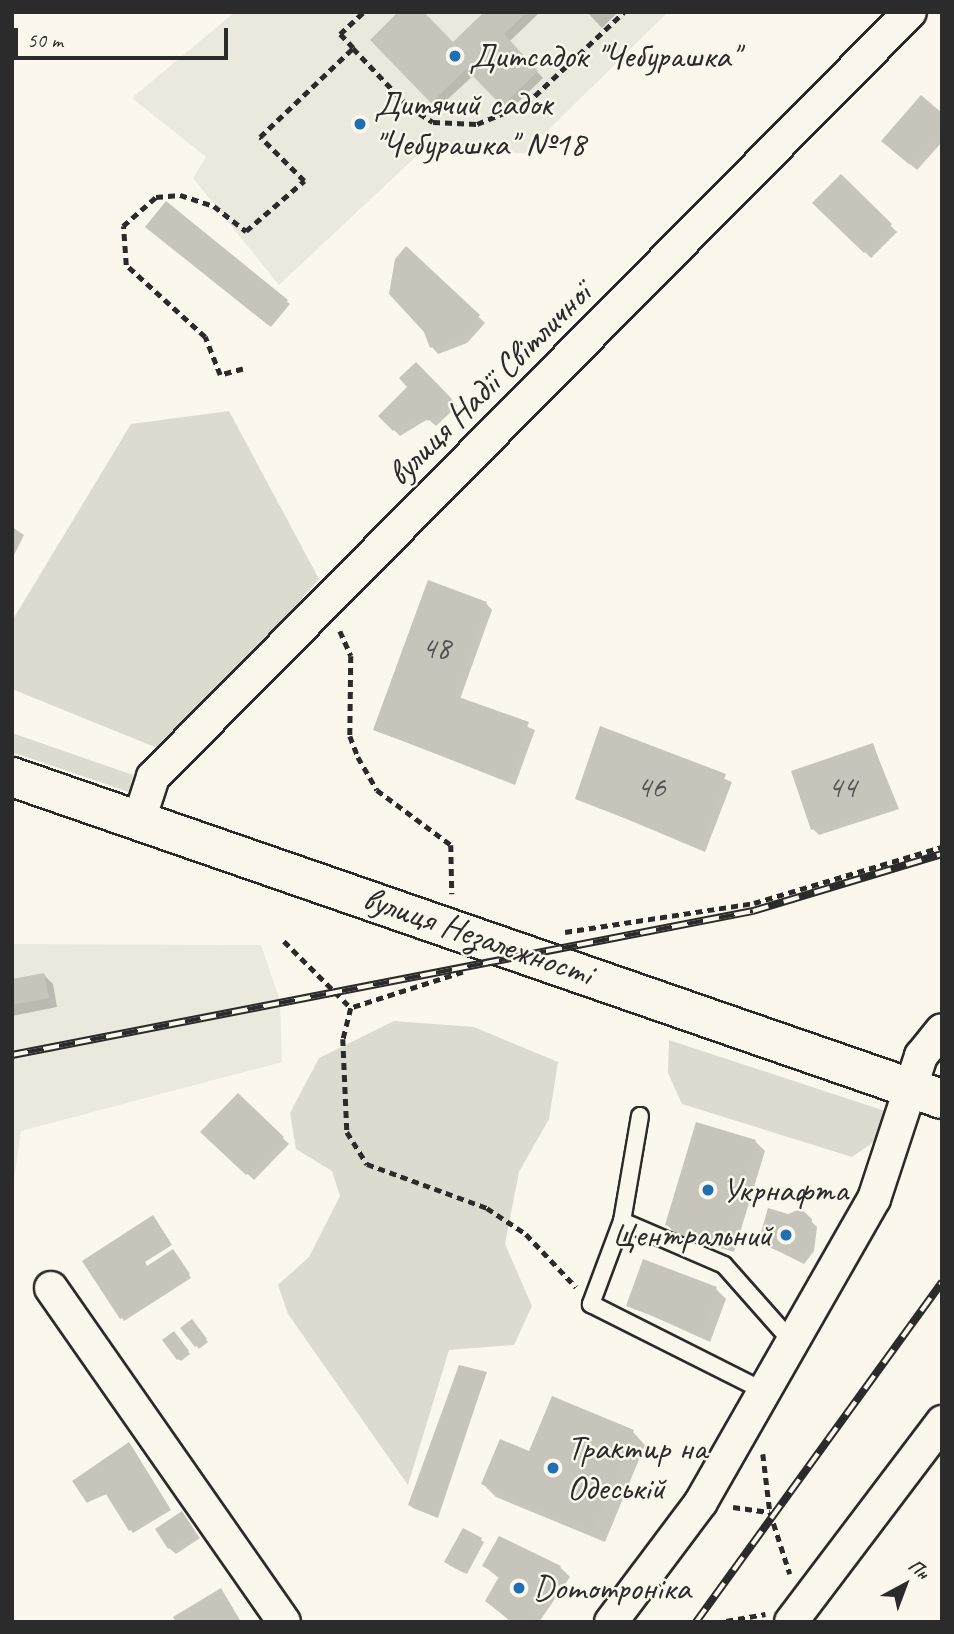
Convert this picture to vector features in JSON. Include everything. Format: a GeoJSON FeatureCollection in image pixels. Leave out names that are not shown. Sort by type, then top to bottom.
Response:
{"type":"FeatureCollection","features":[{"type":"Feature","properties":{"kind":"main road","name":"вулиця Незалежності"},"geometry":{"type":"LineString","coordinates":[[12,777],[926,1094]]}},
{"type":"Feature","properties":{"kind":"street","name":"вулиця Надії Світличної"},"geometry":{"type":"LineString","coordinates":[[139,820],[153,777],[910,12]]}},
{"type":"Feature","properties":{"kind":"street"},"geometry":{"type":"LineString","coordinates":[[611,1622],[701,1502],[874,1199],[926,1094],[921,1056],[942,1030]]}},
{"type":"Feature","properties":{"kind":"street"},"geometry":{"type":"LineString","coordinates":[[51,1287],[284,1622]]}},
{"type":"Feature","properties":{"kind":"street"},"geometry":{"type":"LineString","coordinates":[[796,1615],[942,1422]]}},
{"type":"Feature","properties":{"kind":"lane"},"geometry":{"type":"LineString","coordinates":[[640,1116],[622,1221],[591,1304],[761,1400]]}},
{"type":"Feature","properties":{"kind":"lane"},"geometry":{"type":"LineString","coordinates":[[622,1221],[724,1265],[793,1343]]}},
{"type":"Feature","properties":{"kind":"path"},"geometry":{"type":"LineString","coordinates":[[364,12],[340,34],[409,107],[433,122],[493,122],[526,104],[625,12]]}},
{"type":"Feature","properties":{"kind":"path"},"geometry":{"type":"LineString","coordinates":[[243,369],[220,375],[205,337],[126,265],[123,226],[156,197],[180,195],[214,206],[246,231],[304,180],[260,137],[353,48]]}},
{"type":"Feature","properties":{"kind":"path"},"geometry":{"type":"LineString","coordinates":[[327,603],[351,656],[350,736],[358,757],[377,790],[451,845],[452,899]]}},
{"type":"Feature","properties":{"kind":"path"},"geometry":{"type":"LineString","coordinates":[[552,934],[754,903],[942,847]]}},
{"type":"Feature","properties":{"kind":"path"},"geometry":{"type":"LineString","coordinates":[[284,940],[351,1008]]}},
{"type":"Feature","properties":{"kind":"path"},"geometry":{"type":"LineString","coordinates":[[351,1008],[463,972]]}},
{"type":"Feature","properties":{"kind":"path"},"geometry":{"type":"LineString","coordinates":[[351,1008],[343,1039],[347,1132],[367,1164],[487,1208],[526,1234],[591,1304]]}},
{"type":"Feature","properties":{"kind":"path"},"geometry":{"type":"LineString","coordinates":[[761,1400],[770,1513],[796,1615]]}},
{"type":"Feature","properties":{"kind":"shaded area","name":"Дитячий садок \"Чебурашка\" №18"},"geometry":{"type":"Polygon","coordinates":[[[235,12],[668,12],[525,153],[422,151],[279,285],[193,178],[206,157],[132,98],[235,12]]]}},
{"type":"Feature","properties":{"kind":"shaded area"},"geometry":{"type":"Polygon","coordinates":[[[229,411],[319,579],[167,752],[12,689],[12,621],[131,424],[229,411]]]}},
{"type":"Feature","properties":{"kind":"shaded area"},"geometry":{"type":"Polygon","coordinates":[[[12,733],[133,775],[129,792],[12,752],[12,733]]]}},
{"type":"Feature","properties":{"kind":"shaded area"},"geometry":{"type":"Polygon","coordinates":[[[12,944],[261,945],[280,1001],[282,1062],[21,1131],[12,1193],[12,944]]]}},
{"type":"Feature","properties":{"kind":"shaded area"},"geometry":{"type":"Polygon","coordinates":[[[394,1021],[474,1027],[558,1062],[549,1119],[519,1172],[505,1244],[532,1306],[514,1345],[449,1350],[408,1485],[288,1314],[278,1285],[309,1257],[340,1196],[332,1171],[296,1149],[290,1113],[319,1058],[394,1021]]]}},
{"type":"Feature","properties":{"kind":"shaded area"},"geometry":{"type":"Polygon","coordinates":[[[669,1040],[885,1111],[878,1139],[852,1157],[682,1104],[668,1073],[669,1040]]]}},
{"type":"Feature","properties":{"kind":"building","name":"Дитсадок \"Чебурашка\""},"geometry":{"type":"Polygon","coordinates":[[[398,12],[424,12],[453,42],[484,12],[527,12],[504,34],[538,71],[502,106],[466,69],[431,103],[370,40],[398,12]]]}},
{"type":"Feature","properties":{"kind":"building"},"geometry":{"type":"Polygon","coordinates":[[[921,95],[942,113],[942,128],[910,165],[881,141],[921,95]]]}},
{"type":"Feature","properties":{"kind":"building"},"geometry":{"type":"Polygon","coordinates":[[[841,174],[892,224],[864,253],[812,203],[841,174]]]}},
{"type":"Feature","properties":{"kind":"building"},"geometry":{"type":"Polygon","coordinates":[[[166,201],[288,300],[268,325],[145,227],[166,201]]]}},
{"type":"Feature","properties":{"kind":"building"},"geometry":{"type":"Polygon","coordinates":[[[406,246],[480,315],[460,337],[430,348],[424,332],[389,294],[395,259],[406,246]]]}},
{"type":"Feature","properties":{"kind":"building"},"geometry":{"type":"Polygon","coordinates":[[[416,362],[452,399],[428,421],[420,413],[393,431],[378,416],[407,387],[399,378],[416,362]]]}},
{"type":"Feature","properties":{"kind":"building"},"geometry":{"type":"Polygon","coordinates":[[[428,580],[487,602],[453,695],[529,722],[508,780],[373,730],[428,580]]]}},
{"type":"Feature","properties":{"kind":"building"},"geometry":{"type":"Polygon","coordinates":[[[600,726],[726,774],[699,847],[575,799],[600,726]]]}},
{"type":"Feature","properties":{"kind":"building"},"geometry":{"type":"Polygon","coordinates":[[[873,743],[894,803],[811,830],[791,771],[873,743]]]}},
{"type":"Feature","properties":{"kind":"building"},"geometry":{"type":"Polygon","coordinates":[[[44,973],[49,998],[12,1005],[12,979],[44,973]]]}},
{"type":"Feature","properties":{"kind":"building"},"geometry":{"type":"Polygon","coordinates":[[[238,1093],[284,1137],[246,1175],[200,1132],[238,1093]]]}},
{"type":"Feature","properties":{"kind":"building","name":"Укрнафта"},"geometry":{"type":"Polygon","coordinates":[[[696,1122],[756,1140],[725,1243],[665,1225],[696,1122]]]}},
{"type":"Feature","properties":{"kind":"building","name":"Центральний"},"geometry":{"type":"Polygon","coordinates":[[[768,1208],[788,1214],[801,1209],[812,1219],[809,1244],[797,1258],[758,1243],[768,1208]]]}},
{"type":"Feature","properties":{"kind":"building"},"geometry":{"type":"Polygon","coordinates":[[[153,1215],[170,1242],[143,1259],[147,1266],[173,1249],[190,1274],[120,1319],[82,1261],[153,1215]]]}},
{"type":"Feature","properties":{"kind":"building"},"geometry":{"type":"Polygon","coordinates":[[[643,1259],[717,1287],[700,1334],[626,1306],[643,1259]]]}},
{"type":"Feature","properties":{"kind":"building"},"geometry":{"type":"Polygon","coordinates":[[[192,1319],[207,1339],[195,1347],[180,1328],[192,1319]]]}},
{"type":"Feature","properties":{"kind":"building"},"geometry":{"type":"Polygon","coordinates":[[[174,1331],[189,1351],[177,1360],[162,1340],[174,1331]]]}},
{"type":"Feature","properties":{"kind":"building"},"geometry":{"type":"Polygon","coordinates":[[[459,1365],[487,1372],[435,1516],[408,1505],[459,1365]]]}},
{"type":"Feature","properties":{"kind":"building","name":"Трактир на Одеській"},"geometry":{"type":"Polygon","coordinates":[[[552,1396],[634,1430],[592,1530],[481,1484],[500,1439],[529,1451],[552,1396]]]}},
{"type":"Feature","properties":{"kind":"building"},"geometry":{"type":"Polygon","coordinates":[[[129,1442],[169,1507],[129,1531],[104,1491],[87,1503],[72,1481],[129,1442]]]}},
{"type":"Feature","properties":{"kind":"building"},"geometry":{"type":"Polygon","coordinates":[[[182,1511],[195,1531],[168,1549],[155,1529],[182,1511]]]}},
{"type":"Feature","properties":{"kind":"building"},"geometry":{"type":"Polygon","coordinates":[[[463,1528],[482,1538],[464,1573],[444,1562],[463,1528]]]}},
{"type":"Feature","properties":{"kind":"building","name":"Domoтроніка"},"geometry":{"type":"Polygon","coordinates":[[[499,1536],[561,1566],[522,1622],[512,1622],[485,1601],[500,1575],[482,1566],[499,1536]]]}},
{"type":"Feature","properties":{"kind":"building"},"geometry":{"type":"Polygon","coordinates":[[[221,1588],[241,1622],[176,1622],[173,1617],[221,1588]]]}},
{"type":"Feature","properties":{"kind":"railway"},"geometry":{"type":"LineString","coordinates":[[12,1055],[753,911],[942,854]]}},
{"type":"Feature","properties":{"kind":"railway"},"geometry":{"type":"LineString","coordinates":[[696,1622],[942,1282]]}},
{"type":"Feature","properties":{"kind":"place","name":"Дитсадок \"Чебурашка\""},"geometry":{"type":"Point","coordinates":[455,56]}},
{"type":"Feature","properties":{"kind":"place","name":"Дитячий садок \"Чебурашка\" №18"},"geometry":{"type":"Point","coordinates":[360,124]}},
{"type":"Feature","properties":{"kind":"place","name":"Укрнафта"},"geometry":{"type":"Point","coordinates":[708,1190]}},
{"type":"Feature","properties":{"kind":"place","name":"Центральний"},"geometry":{"type":"Point","coordinates":[786,1235]}},
{"type":"Feature","properties":{"kind":"place","name":"Трактир на Одеській"},"geometry":{"type":"Point","coordinates":[553,1468]}},
{"type":"Feature","properties":{"kind":"place","name":"Domoтроніка"},"geometry":{"type":"Point","coordinates":[519,1588]}}]}
